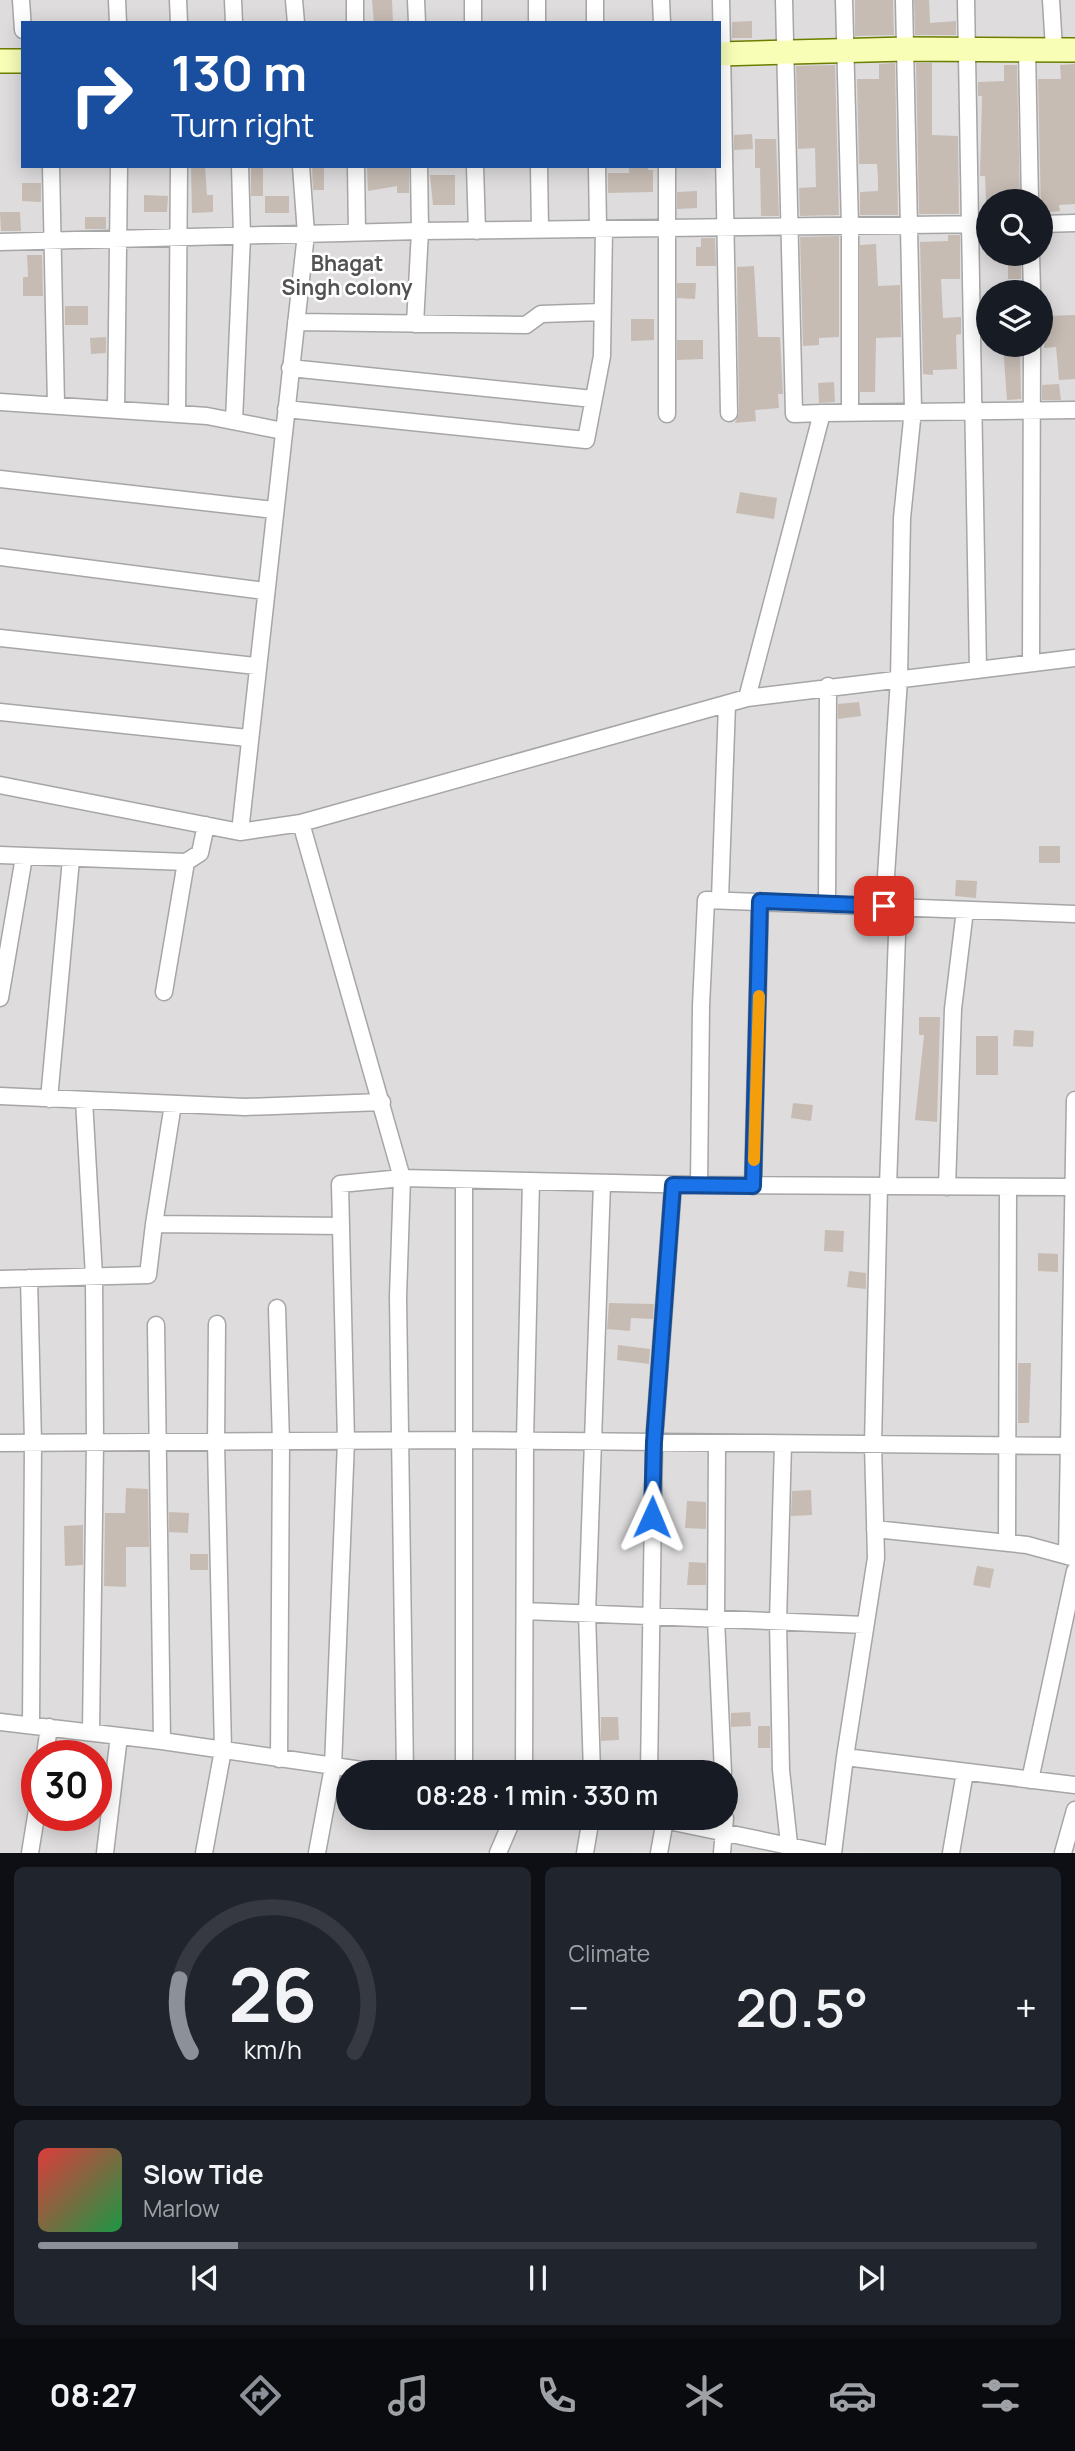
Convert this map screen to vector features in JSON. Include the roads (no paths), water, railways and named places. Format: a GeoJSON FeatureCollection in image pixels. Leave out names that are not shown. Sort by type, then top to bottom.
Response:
{"type":"FeatureCollection","features":[{"type":"Feature","properties":{"kind":"street"},"geometry":{"type":"LineString","coordinates":[[21,0],[22,21]]}},
{"type":"Feature","properties":{"kind":"street"},"geometry":{"type":"LineString","coordinates":[[117,0],[118,21]]}},
{"type":"Feature","properties":{"kind":"street"},"geometry":{"type":"LineString","coordinates":[[178,0],[179,21]]}},
{"type":"Feature","properties":{"kind":"street"},"geometry":{"type":"LineString","coordinates":[[233,0],[234,21]]}},
{"type":"Feature","properties":{"kind":"street"},"geometry":{"type":"LineString","coordinates":[[295,0],[296,21]]}},
{"type":"Feature","properties":{"kind":"street"},"geometry":{"type":"LineString","coordinates":[[355,0],[355,21]]}},
{"type":"Feature","properties":{"kind":"street"},"geometry":{"type":"LineString","coordinates":[[416,0],[416,21]]}},
{"type":"Feature","properties":{"kind":"street"},"geometry":{"type":"LineString","coordinates":[[473,0],[473,21]]}},
{"type":"Feature","properties":{"kind":"street"},"geometry":{"type":"LineString","coordinates":[[537,0],[537,21]]}},
{"type":"Feature","properties":{"kind":"street"},"geometry":{"type":"LineString","coordinates":[[595,0],[595,21]]}},
{"type":"Feature","properties":{"kind":"street"},"geometry":{"type":"LineString","coordinates":[[661,0],[662,21]]}},
{"type":"Feature","properties":{"kind":"street"},"geometry":{"type":"LineString","coordinates":[[720,0],[720,21]]}},
{"type":"Feature","properties":{"kind":"street"},"geometry":{"type":"LineString","coordinates":[[784,0],[787,53],[787,226],[794,414],[1075,410]]}},
{"type":"Feature","properties":{"kind":"street"},"geometry":{"type":"LineString","coordinates":[[844,0],[850,225],[850,413]]}},
{"type":"Feature","properties":{"kind":"street"},"geometry":{"type":"LineString","coordinates":[[833,1853],[876,1558],[873,1444],[902,518],[913,411],[904,0]]}},
{"type":"Feature","properties":{"kind":"street"},"geometry":{"type":"LineString","coordinates":[[966,0],[970,48],[978,670]]}},
{"type":"Feature","properties":{"kind":"street"},"geometry":{"type":"LineString","coordinates":[[729,413],[721,54],[970,48],[1065,50],[1051,0]]}},
{"type":"Feature","properties":{"kind":"street"},"geometry":{"type":"LineString","coordinates":[[1027,50],[1030,189]]}},
{"type":"Feature","properties":{"kind":"street"},"geometry":{"type":"LineString","coordinates":[[0,61],[21,61]]}},
{"type":"Feature","properties":{"kind":"street"},"geometry":{"type":"LineString","coordinates":[[51,168],[56,405]]}},
{"type":"Feature","properties":{"kind":"street"},"geometry":{"type":"LineString","coordinates":[[116,409],[119,168]]}},
{"type":"Feature","properties":{"kind":"street"},"geometry":{"type":"LineString","coordinates":[[177,414],[179,168]]}},
{"type":"Feature","properties":{"kind":"street"},"geometry":{"type":"LineString","coordinates":[[234,421],[243,236],[240,168]]}},
{"type":"Feature","properties":{"kind":"street"},"geometry":{"type":"LineString","coordinates":[[240,832],[248,738],[306,234],[301,168]]}},
{"type":"Feature","properties":{"kind":"street"},"geometry":{"type":"LineString","coordinates":[[356,168],[357,233]]}},
{"type":"Feature","properties":{"kind":"street"},"geometry":{"type":"LineString","coordinates":[[415,324],[421,232],[419,168]]}},
{"type":"Feature","properties":{"kind":"street"},"geometry":{"type":"LineString","coordinates":[[475,168],[477,231]]}},
{"type":"Feature","properties":{"kind":"street"},"geometry":{"type":"LineString","coordinates":[[539,168],[540,230]]}},
{"type":"Feature","properties":{"kind":"street"},"geometry":{"type":"LineString","coordinates":[[286,409],[586,440],[601,356],[601,229],[597,168]]}},
{"type":"Feature","properties":{"kind":"street"},"geometry":{"type":"LineString","coordinates":[[667,168],[667,414]]}},
{"type":"Feature","properties":{"kind":"street"},"geometry":{"type":"LineString","coordinates":[[1053,224],[1075,223]]}},
{"type":"Feature","properties":{"kind":"street"},"geometry":{"type":"LineString","coordinates":[[0,242],[357,233],[976,224]]}},
{"type":"Feature","properties":{"kind":"street"},"geometry":{"type":"LineString","coordinates":[[296,323],[526,325],[541,314],[602,312]]}},
{"type":"Feature","properties":{"kind":"street"},"geometry":{"type":"LineString","coordinates":[[1031,663],[1032,357]]}},
{"type":"Feature","properties":{"kind":"street"},"geometry":{"type":"LineString","coordinates":[[290,368],[593,399]]}},
{"type":"Feature","properties":{"kind":"street"},"geometry":{"type":"LineString","coordinates":[[0,402],[177,414],[234,421],[283,431]]}},
{"type":"Feature","properties":{"kind":"street"},"geometry":{"type":"LineString","coordinates":[[747,698],[822,413]]}},
{"type":"Feature","properties":{"kind":"street"},"geometry":{"type":"LineString","coordinates":[[0,479],[274,510]]}},
{"type":"Feature","properties":{"kind":"street"},"geometry":{"type":"LineString","coordinates":[[0,557],[265,591]]}},
{"type":"Feature","properties":{"kind":"street"},"geometry":{"type":"LineString","coordinates":[[0,638],[256,666]]}},
{"type":"Feature","properties":{"kind":"street"},"geometry":{"type":"LineString","coordinates":[[0,785],[240,832],[301,824],[747,698],[828,686],[1075,658]]}},
{"type":"Feature","properties":{"kind":"street"},"geometry":{"type":"LineString","coordinates":[[827,904],[828,686]]}},
{"type":"Feature","properties":{"kind":"street"},"geometry":{"type":"LineString","coordinates":[[720,899],[727,704]]}},
{"type":"Feature","properties":{"kind":"street"},"geometry":{"type":"LineString","coordinates":[[0,712],[248,738]]}},
{"type":"Feature","properties":{"kind":"street"},"geometry":{"type":"LineString","coordinates":[[301,824],[402,1178],[398,1297],[404,1760]]}},
{"type":"Feature","properties":{"kind":"street"},"geometry":{"type":"LineString","coordinates":[[0,855],[186,862],[200,853],[206,825]]}},
{"type":"Feature","properties":{"kind":"street"},"geometry":{"type":"LineString","coordinates":[[0,998],[24,857]]}},
{"type":"Feature","properties":{"kind":"street"},"geometry":{"type":"LineString","coordinates":[[49,1099],[71,859]]}},
{"type":"Feature","properties":{"kind":"street"},"geometry":{"type":"LineString","coordinates":[[164,992],[186,862]]}},
{"type":"Feature","properties":{"kind":"street"},"geometry":{"type":"LineString","coordinates":[[699,1185],[701,1006],[706,900],[1075,914]]}},
{"type":"Feature","properties":{"kind":"street"},"geometry":{"type":"LineString","coordinates":[[753,1186],[760,901]]}},
{"type":"Feature","properties":{"kind":"street"},"geometry":{"type":"LineString","coordinates":[[947,1187],[953,1009],[965,909]]}},
{"type":"Feature","properties":{"kind":"street"},"geometry":{"type":"LineString","coordinates":[[0,1097],[245,1107],[382,1102]]}},
{"type":"Feature","properties":{"kind":"street"},"geometry":{"type":"LineString","coordinates":[[83,1100],[94,1276],[96,1443],[91,1732]]}},
{"type":"Feature","properties":{"kind":"street"},"geometry":{"type":"LineString","coordinates":[[875,1529],[1007,1543],[1071,1557],[1075,1100]]}},
{"type":"Feature","properties":{"kind":"street"},"geometry":{"type":"LineString","coordinates":[[0,1279],[148,1275],[173,1104]]}},
{"type":"Feature","properties":{"kind":"street"},"geometry":{"type":"LineString","coordinates":[[317,1853],[333,1767],[346,1441],[340,1184],[402,1178],[673,1185],[1074,1187]]}},
{"type":"Feature","properties":{"kind":"street"},"geometry":{"type":"LineString","coordinates":[[464,1180],[464,1760]]}},
{"type":"Feature","properties":{"kind":"street"},"geometry":{"type":"LineString","coordinates":[[524,1760],[531,1181]]}},
{"type":"Feature","properties":{"kind":"street"},"geometry":{"type":"LineString","coordinates":[[592,1760],[587,1613],[602,1183]]}},
{"type":"Feature","properties":{"kind":"street"},"geometry":{"type":"LineString","coordinates":[[649,1760],[654,1442],[673,1185]]}},
{"type":"Feature","properties":{"kind":"street"},"geometry":{"type":"LineString","coordinates":[[1007,1543],[1008,1187]]}},
{"type":"Feature","properties":{"kind":"street"},"geometry":{"type":"LineString","coordinates":[[155,1224],[341,1226]]}},
{"type":"Feature","properties":{"kind":"street"},"geometry":{"type":"LineString","coordinates":[[29,1278],[33,1443],[31,1725]]}},
{"type":"Feature","properties":{"kind":"street"},"geometry":{"type":"LineString","coordinates":[[277,1308],[281,1442],[279,1759]]}},
{"type":"Feature","properties":{"kind":"street"},"geometry":{"type":"LineString","coordinates":[[204,1853],[223,1750],[216,1443],[218,1324]]}},
{"type":"Feature","properties":{"kind":"street"},"geometry":{"type":"LineString","coordinates":[[156,1325],[162,1741]]}},
{"type":"Feature","properties":{"kind":"street"},"geometry":{"type":"LineString","coordinates":[[0,1443],[466,1440],[1072,1446]]}},
{"type":"Feature","properties":{"kind":"street"},"geometry":{"type":"LineString","coordinates":[[717,1443],[716,1619],[722,1760]]}},
{"type":"Feature","properties":{"kind":"street"},"geometry":{"type":"LineString","coordinates":[[783,1444],[778,1621],[781,1769],[791,1850]]}},
{"type":"Feature","properties":{"kind":"street"},"geometry":{"type":"LineString","coordinates":[[1031,1780],[1075,1571]]}},
{"type":"Feature","properties":{"kind":"street"},"geometry":{"type":"LineString","coordinates":[[525,1611],[865,1625]]}},
{"type":"Feature","properties":{"kind":"street"},"geometry":{"type":"LineString","coordinates":[[0,1722],[162,1741],[336,1767]]}},
{"type":"Feature","properties":{"kind":"street"},"geometry":{"type":"LineString","coordinates":[[47,1740],[49,1727]]}},
{"type":"Feature","properties":{"kind":"street"},"geometry":{"type":"LineString","coordinates":[[106,1853],[119,1736]]}},
{"type":"Feature","properties":{"kind":"street"},"geometry":{"type":"LineString","coordinates":[[845,1757],[1075,1785]]}},
{"type":"Feature","properties":{"kind":"street"},"geometry":{"type":"LineString","coordinates":[[951,1853],[965,1772]]}},
{"type":"Feature","properties":{"kind":"street"},"geometry":{"type":"LineString","coordinates":[[1063,1853],[1075,1810]]}},
{"type":"Feature","properties":{"kind":"street"},"geometry":{"type":"LineString","coordinates":[[498,1853],[508,1830]]}},
{"type":"Feature","properties":{"kind":"street"},"geometry":{"type":"LineString","coordinates":[[584,1853],[589,1830]]}},
{"type":"Feature","properties":{"kind":"street"},"geometry":{"type":"LineString","coordinates":[[659,1830],[659,1853]]}},
{"type":"Feature","properties":{"kind":"street"},"geometry":{"type":"LineString","coordinates":[[705,1830],[791,1850],[823,1853]]}},
{"type":"Feature","properties":{"kind":"street"},"geometry":{"type":"LineString","coordinates":[[722,1853],[726,1830]]}},
{"type":"Feature","properties":{"kind":"street"},"geometry":{"type":"LineString","coordinates":[[30,1853],[34,1831]]}},
{"type":"Feature","properties":{"kind":"district","name":"Bhagat Singh colony"},"geometry":{"type":"Point","coordinates":[347,276]}}]}
